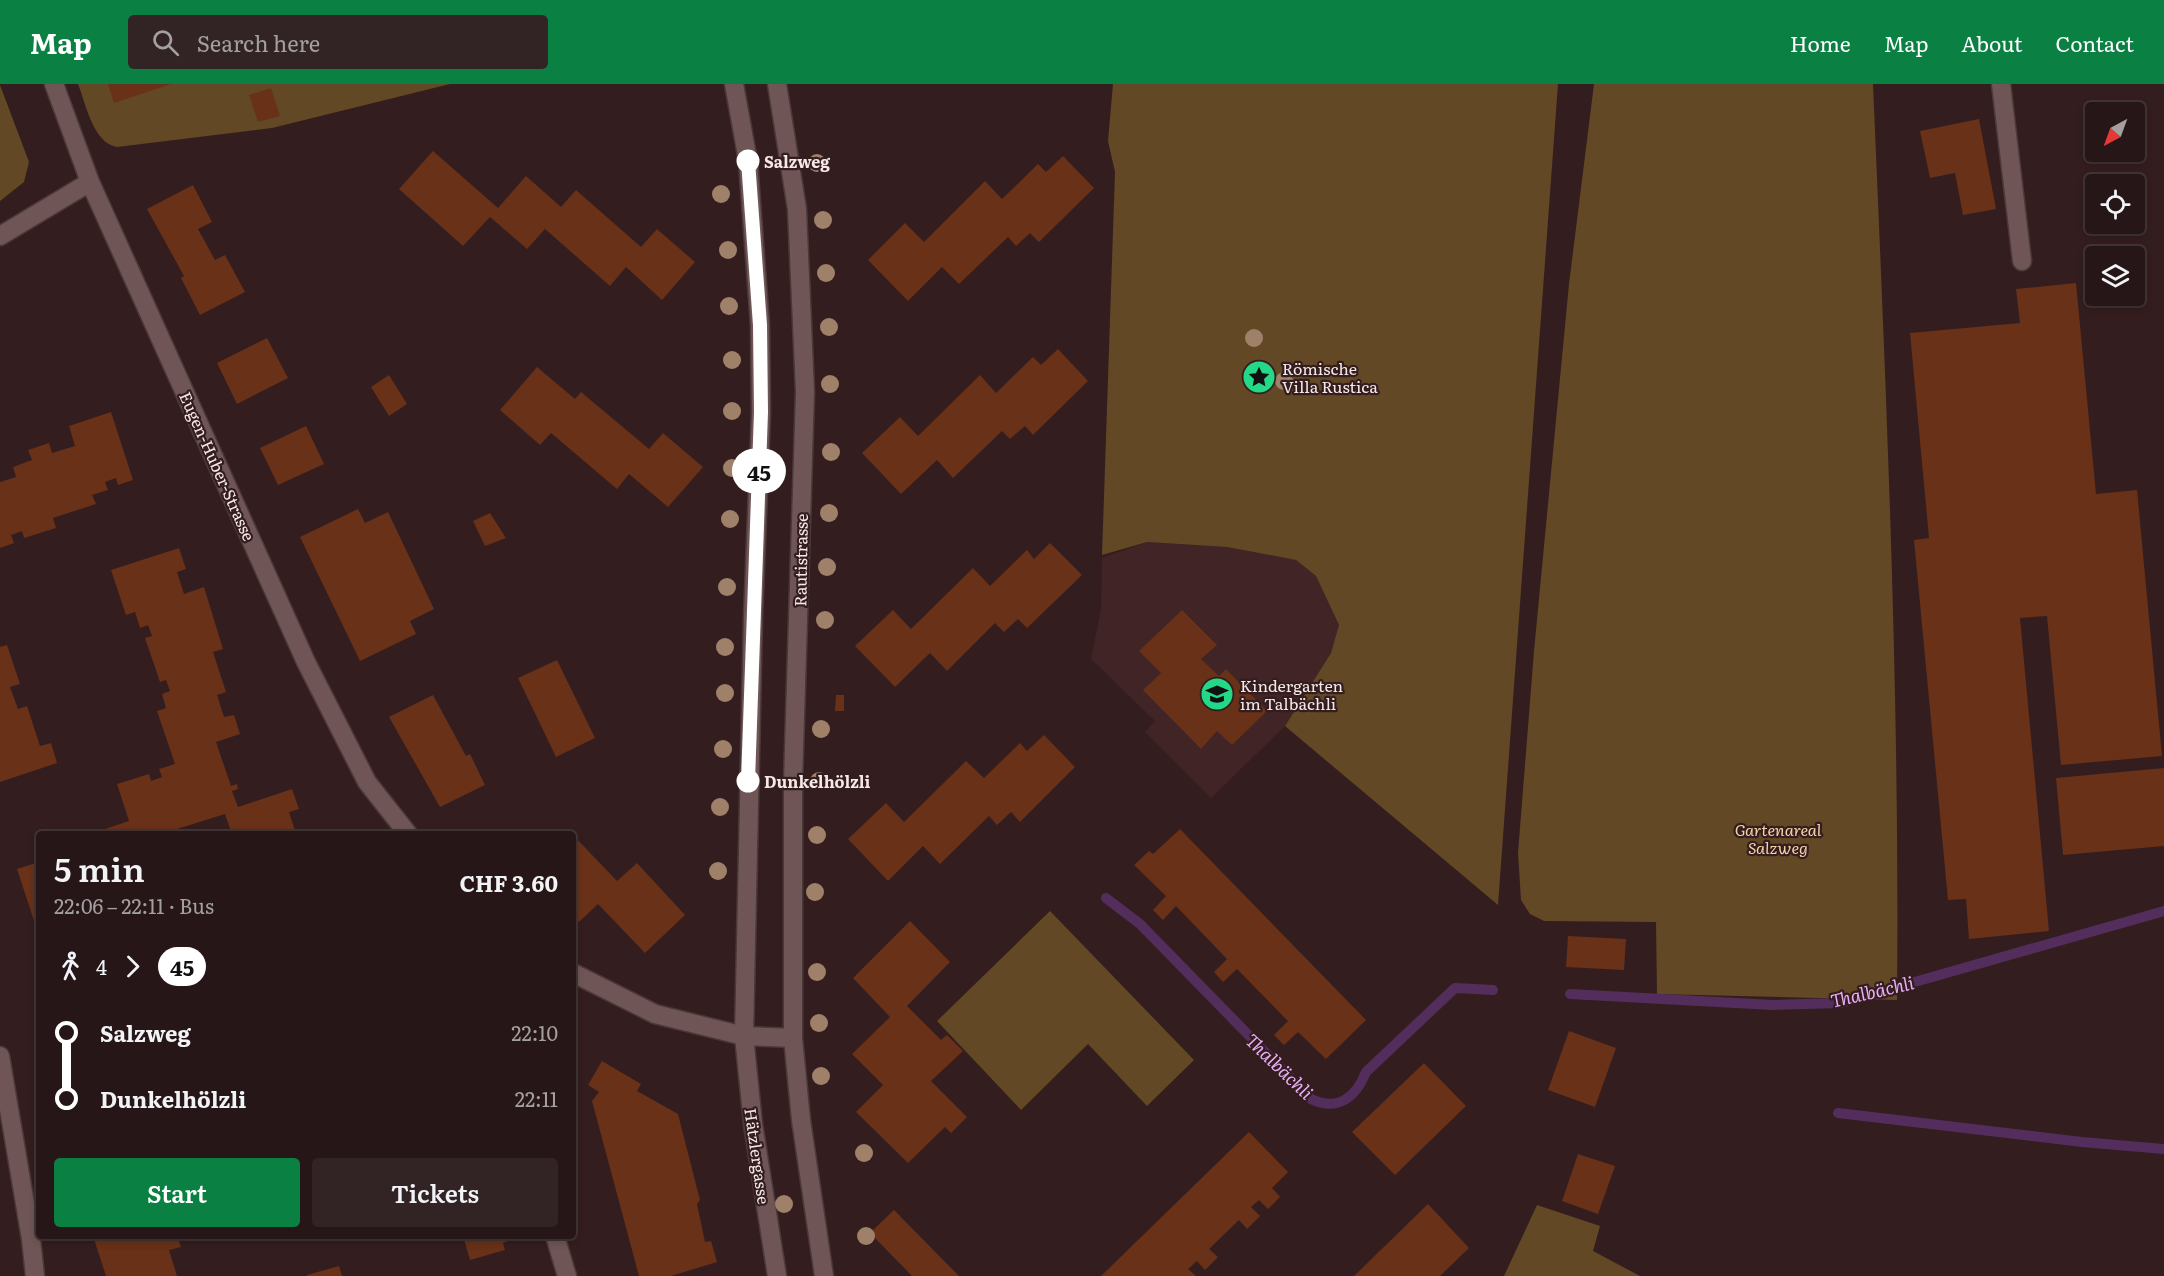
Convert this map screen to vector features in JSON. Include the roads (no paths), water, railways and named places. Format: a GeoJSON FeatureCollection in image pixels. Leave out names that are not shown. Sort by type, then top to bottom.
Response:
{"type":"FeatureCollection","features":[{"type":"Feature","properties":{"kind":"street","name":"Eugen-Huber-Strasse"},"geometry":{"type":"LineString","coordinates":[[54,84],[90,182],[306,662],[367,782],[406,831]]}},
{"type":"Feature","properties":{"kind":"street"},"geometry":{"type":"LineString","coordinates":[[734,84],[748,161],[760,325],[761,412],[753,617],[744,1036]]}},
{"type":"Feature","properties":{"kind":"street","name":"Rautistrasse"},"geometry":{"type":"LineString","coordinates":[[777,84],[797,209],[805,392],[793,782],[793,1038]]}},
{"type":"Feature","properties":{"kind":"street"},"geometry":{"type":"LineString","coordinates":[[2001,84],[2022,261]]}},
{"type":"Feature","properties":{"kind":"street"},"geometry":{"type":"LineString","coordinates":[[0,236],[90,182]]}},
{"type":"Feature","properties":{"kind":"street"},"geometry":{"type":"LineString","coordinates":[[576,979],[655,1014],[744,1036],[793,1038],[808,1177],[824,1276]]}},
{"type":"Feature","properties":{"kind":"street","name":"Hätzlergasse"},"geometry":{"type":"LineString","coordinates":[[744,1036],[754,1135],[777,1276]]}},
{"type":"Feature","properties":{"kind":"street"},"geometry":{"type":"LineString","coordinates":[[0,1056],[31,1239],[34,1276]]}},
{"type":"Feature","properties":{"kind":"street"},"geometry":{"type":"LineString","coordinates":[[556,1239],[567,1276]]}},
{"type":"Feature","properties":{"kind":"waterway","name":"Thalbächli"},"geometry":{"type":"LineString","coordinates":[[1106,898],[1140,924],[1311,1099],[1321,1103],[1338,1103],[1351,1095],[1366,1072],[1455,988],[1493,990]]}},
{"type":"Feature","properties":{"kind":"waterway","name":"Thalbächli"},"geometry":{"type":"LineString","coordinates":[[1570,994],[1773,1005],[1841,1003],[2164,911]]}},
{"type":"Feature","properties":{"kind":"waterway","name":"Thalbächli"},"geometry":{"type":"LineString","coordinates":[[1838,1113],[2082,1142],[2164,1149]]}},
{"type":"Feature","properties":{"kind":"place","name":"Salzweg"},"geometry":{"type":"Point","coordinates":[748,161]}},
{"type":"Feature","properties":{"kind":"place","name":"Römische Villa Rustica"},"geometry":{"type":"Point","coordinates":[1259,377]}},
{"type":"Feature","properties":{"kind":"place","name":"Kindergarten im Talbächli"},"geometry":{"type":"Point","coordinates":[1217,694]}},
{"type":"Feature","properties":{"kind":"place","name":"Dunkelhölzli"},"geometry":{"type":"Point","coordinates":[748,781]}},
{"type":"Feature","properties":{"kind":"park label","name":"Gartenareal Salzweg"},"geometry":{"type":"Point","coordinates":[1778,838]}}]}
